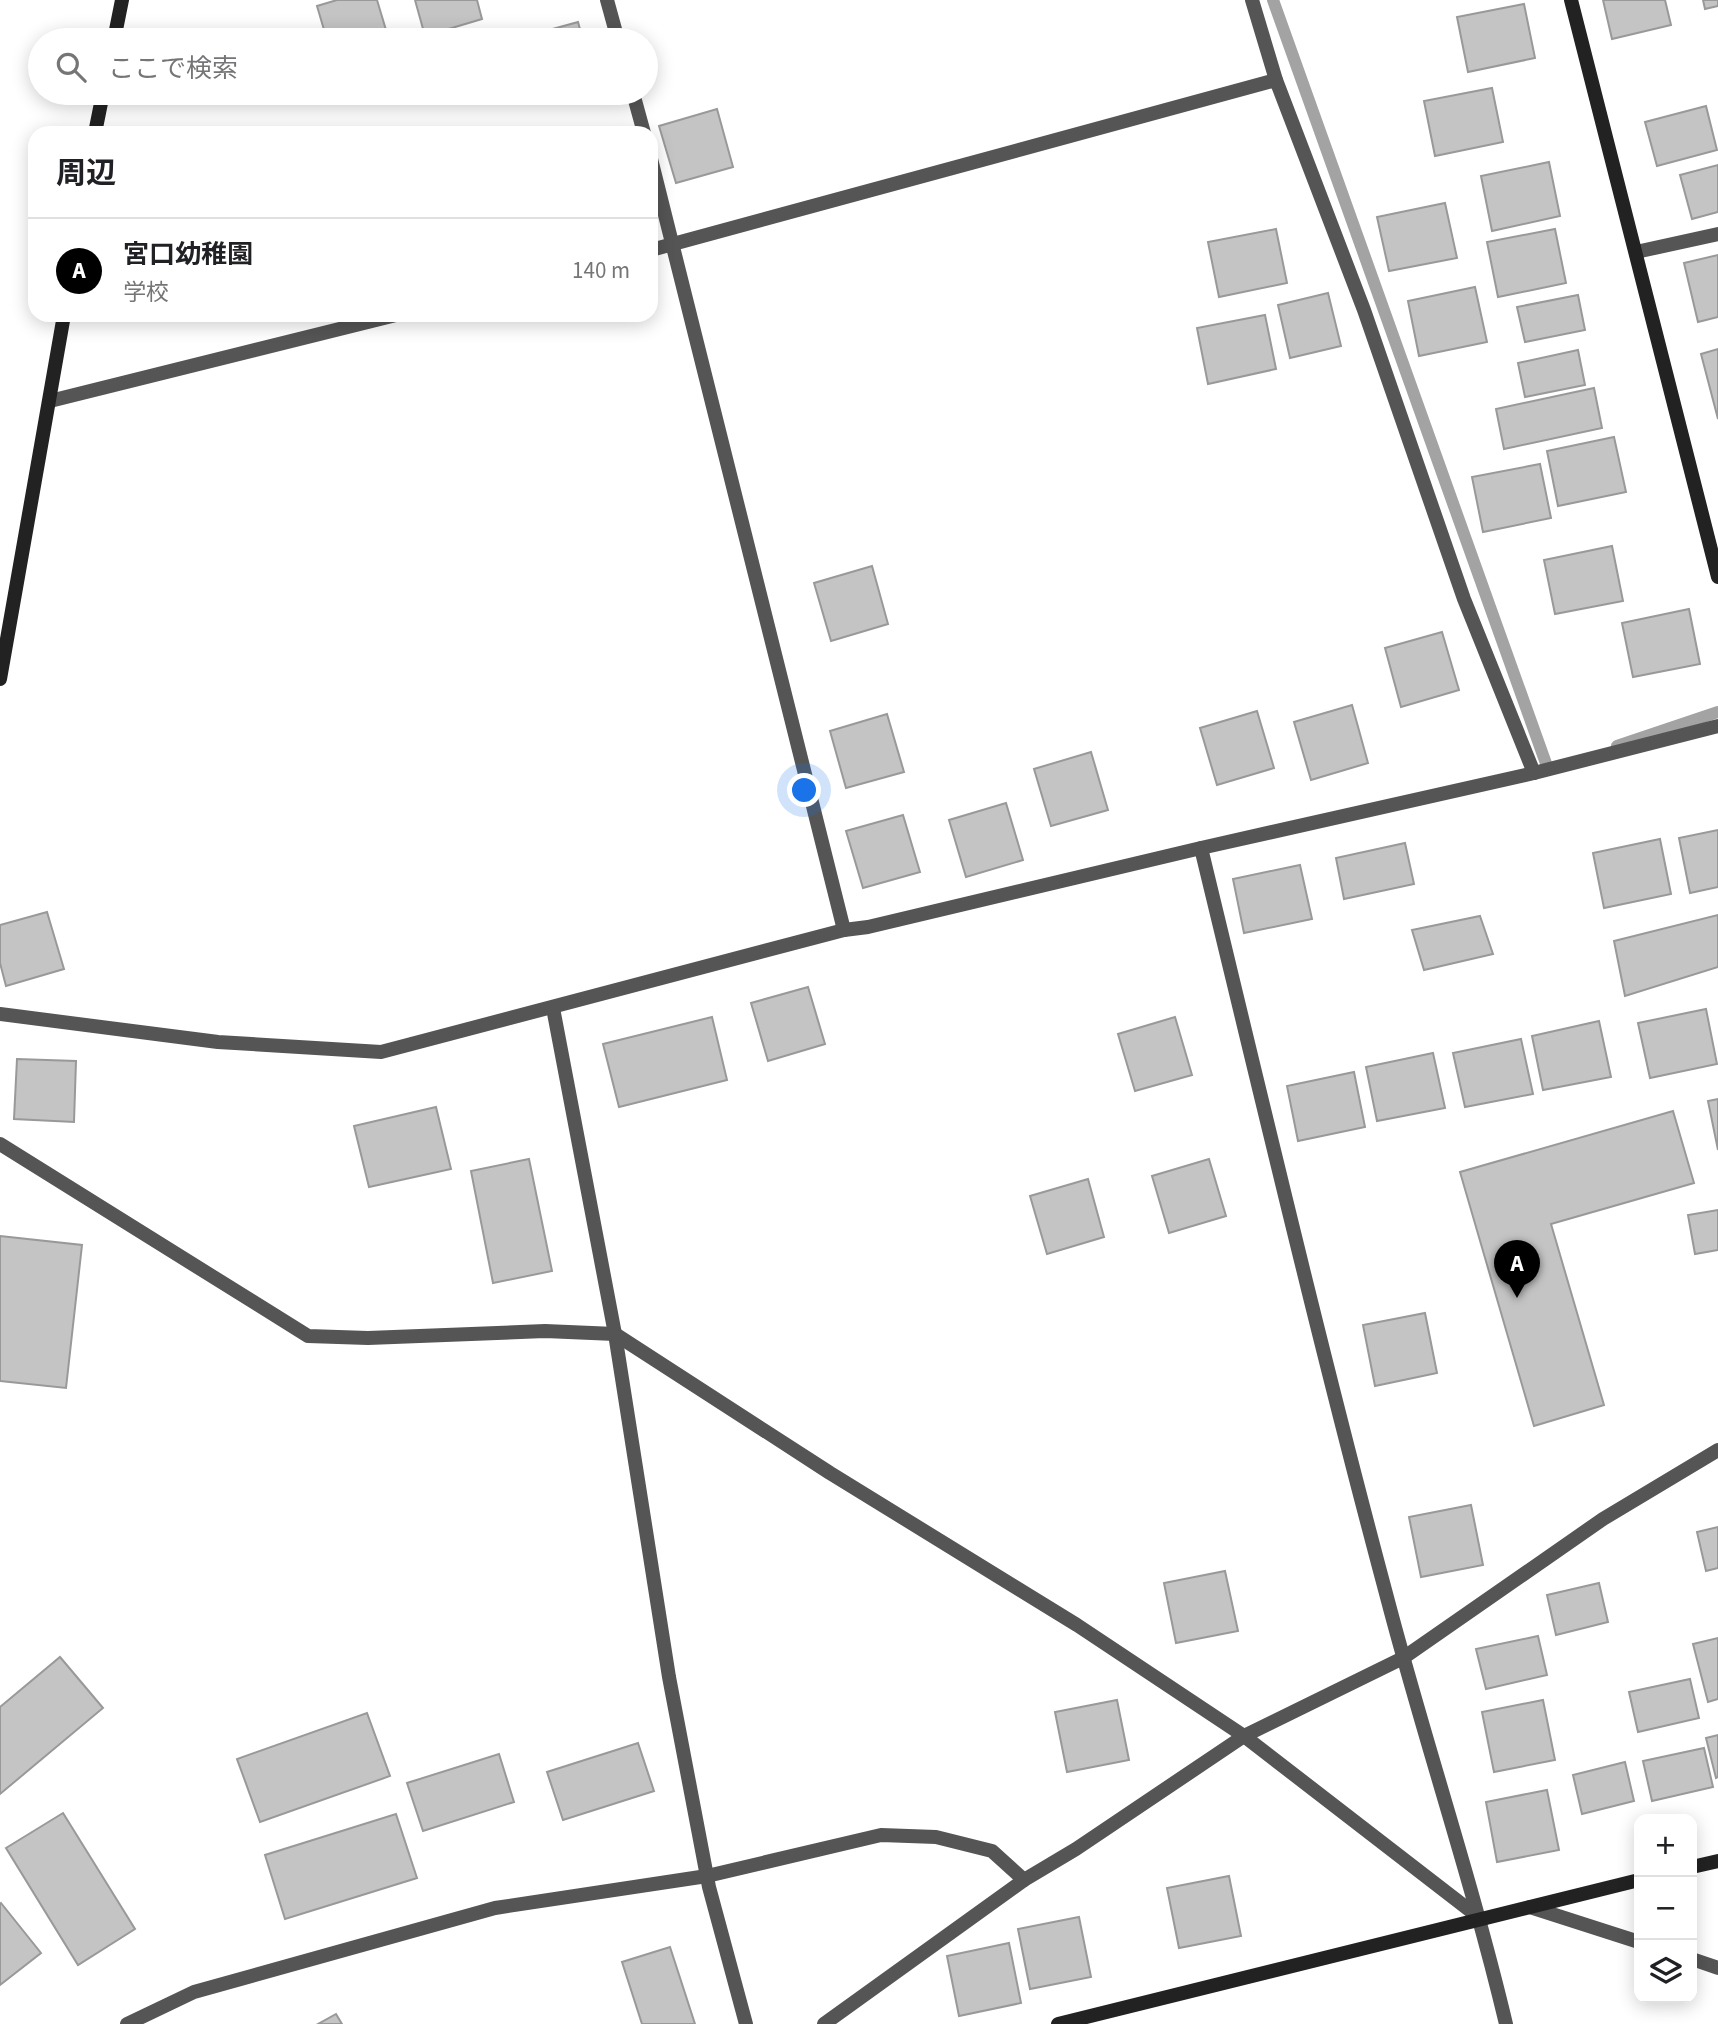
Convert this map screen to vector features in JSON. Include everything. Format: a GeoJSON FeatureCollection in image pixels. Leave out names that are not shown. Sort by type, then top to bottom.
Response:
{"type":"FeatureCollection","features":[{"type":"Feature","properties":{"kind":"street"},"geometry":{"type":"LineString","coordinates":[[607,0],[615,28]]}},
{"type":"Feature","properties":{"kind":"street"},"geometry":{"type":"LineString","coordinates":[[1252,0],[1276,80],[1364,310],[1464,599],[1534,773]]}},
{"type":"Feature","properties":{"kind":"street"},"geometry":{"type":"LineString","coordinates":[[1572,0],[1718,577]]}},
{"type":"Feature","properties":{"kind":"street"},"geometry":{"type":"LineString","coordinates":[[117,28],[124,1]]}},
{"type":"Feature","properties":{"kind":"street"},"geometry":{"type":"LineString","coordinates":[[658,248],[1276,80]]}},
{"type":"Feature","properties":{"kind":"street"},"geometry":{"type":"LineString","coordinates":[[97,126],[101,105]]}},
{"type":"Feature","properties":{"kind":"street"},"geometry":{"type":"LineString","coordinates":[[636,105],[642,126]]}},
{"type":"Feature","properties":{"kind":"street"},"geometry":{"type":"LineString","coordinates":[[658,184],[844,930]]}},
{"type":"Feature","properties":{"kind":"street"},"geometry":{"type":"LineString","coordinates":[[1636,252],[1718,234]]}},
{"type":"Feature","properties":{"kind":"street"},"geometry":{"type":"LineString","coordinates":[[0,679],[63,322]]}},
{"type":"Feature","properties":{"kind":"street"},"geometry":{"type":"LineString","coordinates":[[50,401],[368,322]]}},
{"type":"Feature","properties":{"kind":"street"},"geometry":{"type":"LineString","coordinates":[[0,1014],[218,1042],[381,1052],[844,930],[868,927],[1200,848],[1534,773],[1718,726]]}},
{"type":"Feature","properties":{"kind":"street"},"geometry":{"type":"LineString","coordinates":[[1200,848],[1331,1387],[1403,1658],[1481,1919],[1506,2024]]}},
{"type":"Feature","properties":{"kind":"street"},"geometry":{"type":"LineString","coordinates":[[553,1007],[615,1334],[668,1677],[707,1876],[746,2024]]}},
{"type":"Feature","properties":{"kind":"street"},"geometry":{"type":"LineString","coordinates":[[0,1144],[308,1336],[368,1338],[545,1331],[615,1334],[830,1473],[1077,1625],[1244,1736],[1481,1919]]}},
{"type":"Feature","properties":{"kind":"street"},"geometry":{"type":"LineString","coordinates":[[824,2024],[1024,1880],[1076,1849],[1244,1736],[1403,1658],[1603,1519],[1718,1450]]}},
{"type":"Feature","properties":{"kind":"street"},"geometry":{"type":"LineString","coordinates":[[127,2024],[194,1992],[495,1908],[707,1876],[881,1835],[936,1837],[992,1851],[1024,1880]]}},
{"type":"Feature","properties":{"kind":"street"},"geometry":{"type":"LineString","coordinates":[[1697,1866],[1718,1861]]}},
{"type":"Feature","properties":{"kind":"street"},"geometry":{"type":"LineString","coordinates":[[1058,2024],[1634,1881]]}},
{"type":"Feature","properties":{"kind":"street"},"geometry":{"type":"LineString","coordinates":[[1530,1907],[1634,1940]]}},
{"type":"Feature","properties":{"kind":"street"},"geometry":{"type":"LineString","coordinates":[[1697,1961],[1718,1968]]}},
{"type":"Feature","properties":{"kind":"building"},"geometry":{"type":"Polygon","coordinates":[[[337,0],[377,0],[385,28],[323,28],[317,6],[337,0]]]}},
{"type":"Feature","properties":{"kind":"building"},"geometry":{"type":"Polygon","coordinates":[[[415,0],[477,0],[482,19],[452,28],[423,28],[415,0]]]}},
{"type":"Feature","properties":{"kind":"building"},"geometry":{"type":"Polygon","coordinates":[[[1603,0],[1665,0],[1671,25],[1612,39],[1603,0]]]}},
{"type":"Feature","properties":{"kind":"building"},"geometry":{"type":"Polygon","coordinates":[[[1703,0],[1718,0],[1718,6],[1705,9],[1703,0]]]}},
{"type":"Feature","properties":{"kind":"building"},"geometry":{"type":"Polygon","coordinates":[[[1524,4],[1535,58],[1468,72],[1457,17],[1524,4]]]}},
{"type":"Feature","properties":{"kind":"building"},"geometry":{"type":"Polygon","coordinates":[[[578,22],[580,28],[556,28],[578,22]]]}},
{"type":"Feature","properties":{"kind":"building"},"geometry":{"type":"Polygon","coordinates":[[[1492,88],[1503,142],[1435,156],[1424,101],[1492,88]]]}},
{"type":"Feature","properties":{"kind":"building"},"geometry":{"type":"Polygon","coordinates":[[[1706,106],[1717,150],[1657,166],[1645,122],[1706,106]]]}},
{"type":"Feature","properties":{"kind":"building"},"geometry":{"type":"Polygon","coordinates":[[[717,109],[733,167],[676,183],[659,126],[717,109]]]}},
{"type":"Feature","properties":{"kind":"building"},"geometry":{"type":"Polygon","coordinates":[[[1549,162],[1560,216],[1492,231],[1481,176],[1549,162]]]}},
{"type":"Feature","properties":{"kind":"building"},"geometry":{"type":"Polygon","coordinates":[[[1718,165],[1718,212],[1692,219],[1680,175],[1718,165]]]}},
{"type":"Feature","properties":{"kind":"building"},"geometry":{"type":"Polygon","coordinates":[[[1445,203],[1457,258],[1389,271],[1377,217],[1445,203]]]}},
{"type":"Feature","properties":{"kind":"building"},"geometry":{"type":"Polygon","coordinates":[[[1276,229],[1287,283],[1219,297],[1208,242],[1276,229]]]}},
{"type":"Feature","properties":{"kind":"building"},"geometry":{"type":"Polygon","coordinates":[[[1555,229],[1566,283],[1498,297],[1487,242],[1555,229]]]}},
{"type":"Feature","properties":{"kind":"building"},"geometry":{"type":"Polygon","coordinates":[[[1718,255],[1718,317],[1698,322],[1684,263],[1718,255]]]}},
{"type":"Feature","properties":{"kind":"building"},"geometry":{"type":"Polygon","coordinates":[[[1475,287],[1487,342],[1419,356],[1408,301],[1475,287]]]}},
{"type":"Feature","properties":{"kind":"building"},"geometry":{"type":"Polygon","coordinates":[[[1328,293],[1341,346],[1290,358],[1278,305],[1328,293]]]}},
{"type":"Feature","properties":{"kind":"building"},"geometry":{"type":"Polygon","coordinates":[[[1578,295],[1585,330],[1525,342],[1517,307],[1578,295]]]}},
{"type":"Feature","properties":{"kind":"building"},"geometry":{"type":"Polygon","coordinates":[[[1265,315],[1276,369],[1208,384],[1197,328],[1265,315]]]}},
{"type":"Feature","properties":{"kind":"building"},"geometry":{"type":"Polygon","coordinates":[[[1718,349],[1718,419],[1701,354],[1718,349]]]}},
{"type":"Feature","properties":{"kind":"building"},"geometry":{"type":"Polygon","coordinates":[[[1578,350],[1585,385],[1525,397],[1518,363],[1578,350]]]}},
{"type":"Feature","properties":{"kind":"building"},"geometry":{"type":"Polygon","coordinates":[[[1594,388],[1602,428],[1504,449],[1496,409],[1594,388]]]}},
{"type":"Feature","properties":{"kind":"building"},"geometry":{"type":"Polygon","coordinates":[[[1614,437],[1626,492],[1558,506],[1547,451],[1614,437]]]}},
{"type":"Feature","properties":{"kind":"building"},"geometry":{"type":"Polygon","coordinates":[[[1540,464],[1551,518],[1483,532],[1472,477],[1540,464]]]}},
{"type":"Feature","properties":{"kind":"building"},"geometry":{"type":"Polygon","coordinates":[[[1612,546],[1623,601],[1555,614],[1544,560],[1612,546]]]}},
{"type":"Feature","properties":{"kind":"building"},"geometry":{"type":"Polygon","coordinates":[[[872,566],[888,624],[831,641],[814,583],[872,566]]]}},
{"type":"Feature","properties":{"kind":"building"},"geometry":{"type":"Polygon","coordinates":[[[1689,609],[1700,664],[1633,677],[1622,623],[1689,609]]]}},
{"type":"Feature","properties":{"kind":"building"},"geometry":{"type":"Polygon","coordinates":[[[1442,632],[1459,690],[1401,707],[1385,648],[1442,632]]]}},
{"type":"Feature","properties":{"kind":"building"},"geometry":{"type":"Polygon","coordinates":[[[1352,705],[1368,763],[1311,780],[1294,722],[1352,705]]]}},
{"type":"Feature","properties":{"kind":"building"},"geometry":{"type":"Polygon","coordinates":[[[1257,711],[1274,768],[1217,785],[1200,728],[1257,711]]]}},
{"type":"Feature","properties":{"kind":"building"},"geometry":{"type":"Polygon","coordinates":[[[887,714],[904,772],[846,788],[830,731],[887,714]]]}},
{"type":"Feature","properties":{"kind":"building"},"geometry":{"type":"Polygon","coordinates":[[[1091,752],[1108,810],[1051,826],[1034,769],[1091,752]]]}},
{"type":"Feature","properties":{"kind":"building"},"geometry":{"type":"Polygon","coordinates":[[[1006,803],[1023,860],[966,877],[949,820],[1006,803]]]}},
{"type":"Feature","properties":{"kind":"building"},"geometry":{"type":"Polygon","coordinates":[[[903,815],[920,872],[863,888],[846,831],[903,815]]]}},
{"type":"Feature","properties":{"kind":"building"},"geometry":{"type":"Polygon","coordinates":[[[1718,830],[1718,887],[1690,893],[1679,838],[1718,830]]]}},
{"type":"Feature","properties":{"kind":"building"},"geometry":{"type":"Polygon","coordinates":[[[1660,839],[1671,894],[1604,908],[1593,853],[1660,839]]]}},
{"type":"Feature","properties":{"kind":"building"},"geometry":{"type":"Polygon","coordinates":[[[1405,843],[1414,884],[1344,899],[1336,858],[1405,843]]]}},
{"type":"Feature","properties":{"kind":"building"},"geometry":{"type":"Polygon","coordinates":[[[1300,865],[1312,919],[1244,933],[1233,879],[1300,865]]]}},
{"type":"Feature","properties":{"kind":"building"},"geometry":{"type":"Polygon","coordinates":[[[47,912],[64,969],[6,986],[0,963],[0,925],[47,912]]]}},
{"type":"Feature","properties":{"kind":"building"},"geometry":{"type":"Polygon","coordinates":[[[1718,915],[1718,967],[1625,996],[1614,941],[1718,915]]]}},
{"type":"Feature","properties":{"kind":"building"},"geometry":{"type":"Polygon","coordinates":[[[1480,916],[1493,954],[1424,970],[1412,930],[1480,916]]]}},
{"type":"Feature","properties":{"kind":"building"},"geometry":{"type":"Polygon","coordinates":[[[808,987],[825,1044],[768,1061],[751,1003],[808,987]]]}},
{"type":"Feature","properties":{"kind":"building"},"geometry":{"type":"Polygon","coordinates":[[[1706,1009],[1717,1064],[1650,1078],[1638,1023],[1706,1009]]]}},
{"type":"Feature","properties":{"kind":"building"},"geometry":{"type":"Polygon","coordinates":[[[712,1017],[727,1080],[619,1107],[603,1044],[712,1017]]]}},
{"type":"Feature","properties":{"kind":"building"},"geometry":{"type":"Polygon","coordinates":[[[1175,1017],[1192,1075],[1135,1091],[1118,1034],[1175,1017]]]}},
{"type":"Feature","properties":{"kind":"building"},"geometry":{"type":"Polygon","coordinates":[[[1599,1021],[1611,1077],[1543,1090],[1532,1036],[1599,1021]]]}},
{"type":"Feature","properties":{"kind":"building"},"geometry":{"type":"Polygon","coordinates":[[[1521,1039],[1533,1094],[1465,1107],[1453,1053],[1521,1039]]]}},
{"type":"Feature","properties":{"kind":"building"},"geometry":{"type":"Polygon","coordinates":[[[1433,1053],[1445,1108],[1377,1121],[1366,1067],[1433,1053]]]}},
{"type":"Feature","properties":{"kind":"building"},"geometry":{"type":"Polygon","coordinates":[[[17,1059],[76,1061],[74,1122],[14,1119],[17,1059]]]}},
{"type":"Feature","properties":{"kind":"building"},"geometry":{"type":"Polygon","coordinates":[[[1354,1072],[1365,1127],[1298,1141],[1287,1086],[1354,1072]]]}},
{"type":"Feature","properties":{"kind":"building"},"geometry":{"type":"Polygon","coordinates":[[[1718,1099],[1718,1150],[1708,1101],[1718,1099]]]}},
{"type":"Feature","properties":{"kind":"building"},"geometry":{"type":"Polygon","coordinates":[[[436,1107],[451,1169],[369,1187],[354,1126],[436,1107]]]}},
{"type":"Feature","properties":{"kind":"building"},"geometry":{"type":"Polygon","coordinates":[[[1673,1111],[1694,1183],[1551,1224],[1604,1405],[1534,1426],[1460,1172],[1673,1111]]]}},
{"type":"Feature","properties":{"kind":"building"},"geometry":{"type":"Polygon","coordinates":[[[529,1159],[552,1271],[493,1283],[471,1171],[529,1159]]]}},
{"type":"Feature","properties":{"kind":"building"},"geometry":{"type":"Polygon","coordinates":[[[1209,1159],[1226,1216],[1169,1233],[1152,1176],[1209,1159]]]}},
{"type":"Feature","properties":{"kind":"building"},"geometry":{"type":"Polygon","coordinates":[[[1088,1179],[1104,1237],[1047,1254],[1030,1196],[1088,1179]]]}},
{"type":"Feature","properties":{"kind":"building"},"geometry":{"type":"Polygon","coordinates":[[[1718,1210],[1718,1250],[1695,1254],[1688,1215],[1718,1210]]]}},
{"type":"Feature","properties":{"kind":"building"},"geometry":{"type":"Polygon","coordinates":[[[0,1236],[82,1245],[66,1388],[0,1381],[0,1236]]]}},
{"type":"Feature","properties":{"kind":"building"},"geometry":{"type":"Polygon","coordinates":[[[1425,1313],[1437,1373],[1375,1386],[1363,1325],[1425,1313]]]}},
{"type":"Feature","properties":{"kind":"building"},"geometry":{"type":"Polygon","coordinates":[[[1471,1505],[1483,1565],[1421,1577],[1409,1517],[1471,1505]]]}},
{"type":"Feature","properties":{"kind":"building"},"geometry":{"type":"Polygon","coordinates":[[[1718,1527],[1718,1568],[1706,1571],[1697,1532],[1718,1527]]]}},
{"type":"Feature","properties":{"kind":"building"},"geometry":{"type":"Polygon","coordinates":[[[1225,1571],[1238,1631],[1176,1643],[1164,1583],[1225,1571]]]}},
{"type":"Feature","properties":{"kind":"building"},"geometry":{"type":"Polygon","coordinates":[[[1599,1583],[1608,1622],[1556,1635],[1547,1595],[1599,1583]]]}},
{"type":"Feature","properties":{"kind":"building"},"geometry":{"type":"Polygon","coordinates":[[[1538,1636],[1547,1675],[1486,1689],[1476,1649],[1538,1636]]]}},
{"type":"Feature","properties":{"kind":"building"},"geometry":{"type":"Polygon","coordinates":[[[1718,1638],[1718,1699],[1708,1702],[1693,1644],[1718,1638]]]}},
{"type":"Feature","properties":{"kind":"building"},"geometry":{"type":"Polygon","coordinates":[[[60,1657],[103,1708],[0,1794],[0,1707],[60,1657]]]}},
{"type":"Feature","properties":{"kind":"building"},"geometry":{"type":"Polygon","coordinates":[[[1690,1679],[1699,1718],[1638,1732],[1629,1692],[1690,1679]]]}},
{"type":"Feature","properties":{"kind":"building"},"geometry":{"type":"Polygon","coordinates":[[[1117,1700],[1129,1760],[1067,1772],[1055,1712],[1117,1700]]]}},
{"type":"Feature","properties":{"kind":"building"},"geometry":{"type":"Polygon","coordinates":[[[1543,1700],[1555,1760],[1494,1772],[1482,1712],[1543,1700]]]}},
{"type":"Feature","properties":{"kind":"building"},"geometry":{"type":"Polygon","coordinates":[[[367,1713],[390,1776],[260,1822],[237,1759],[367,1713]]]}},
{"type":"Feature","properties":{"kind":"building"},"geometry":{"type":"Polygon","coordinates":[[[1718,1735],[1718,1777],[1716,1778],[1706,1738],[1718,1735]]]}},
{"type":"Feature","properties":{"kind":"building"},"geometry":{"type":"Polygon","coordinates":[[[638,1743],[654,1791],[563,1820],[547,1772],[638,1743]]]}},
{"type":"Feature","properties":{"kind":"building"},"geometry":{"type":"Polygon","coordinates":[[[1704,1748],[1713,1787],[1652,1801],[1643,1761],[1704,1748]]]}},
{"type":"Feature","properties":{"kind":"building"},"geometry":{"type":"Polygon","coordinates":[[[499,1754],[514,1802],[423,1831],[407,1783],[499,1754]]]}},
{"type":"Feature","properties":{"kind":"building"},"geometry":{"type":"Polygon","coordinates":[[[1625,1762],[1634,1801],[1582,1814],[1573,1775],[1625,1762]]]}},
{"type":"Feature","properties":{"kind":"building"},"geometry":{"type":"Polygon","coordinates":[[[1547,1790],[1559,1850],[1497,1862],[1486,1802],[1547,1790]]]}},
{"type":"Feature","properties":{"kind":"building"},"geometry":{"type":"Polygon","coordinates":[[[63,1813],[135,1929],[78,1965],[6,1848],[63,1813]]]}},
{"type":"Feature","properties":{"kind":"building"},"geometry":{"type":"Polygon","coordinates":[[[396,1814],[417,1878],[285,1919],[265,1855],[396,1814]]]}},
{"type":"Feature","properties":{"kind":"building"},"geometry":{"type":"Polygon","coordinates":[[[1229,1876],[1241,1936],[1179,1948],[1167,1888],[1229,1876]]]}},
{"type":"Feature","properties":{"kind":"building"},"geometry":{"type":"Polygon","coordinates":[[[0,1904],[41,1953],[0,1985],[0,1904]]]}},
{"type":"Feature","properties":{"kind":"building"},"geometry":{"type":"Polygon","coordinates":[[[1079,1917],[1091,1977],[1030,1989],[1018,1929],[1079,1917]]]}},
{"type":"Feature","properties":{"kind":"building"},"geometry":{"type":"Polygon","coordinates":[[[1009,1943],[1021,2003],[959,2016],[947,1956],[1009,1943]]]}},
{"type":"Feature","properties":{"kind":"building"},"geometry":{"type":"Polygon","coordinates":[[[670,1947],[695,2024],[642,2024],[622,1962],[670,1947]]]}},
{"type":"Feature","properties":{"kind":"building"},"geometry":{"type":"Polygon","coordinates":[[[336,2014],[342,2024],[318,2024],[336,2014]]]}},
{"type":"Feature","properties":{"kind":"waterway"},"geometry":{"type":"LineString","coordinates":[[1273,0],[1548,769],[1556,767]]}},
{"type":"Feature","properties":{"kind":"waterway"},"geometry":{"type":"LineString","coordinates":[[1617,746],[1718,712]]}},
{"type":"Feature","properties":{"kind":"place","name":"宮口幼稚園"},"geometry":{"type":"Point","coordinates":[1517,1298]}}]}
